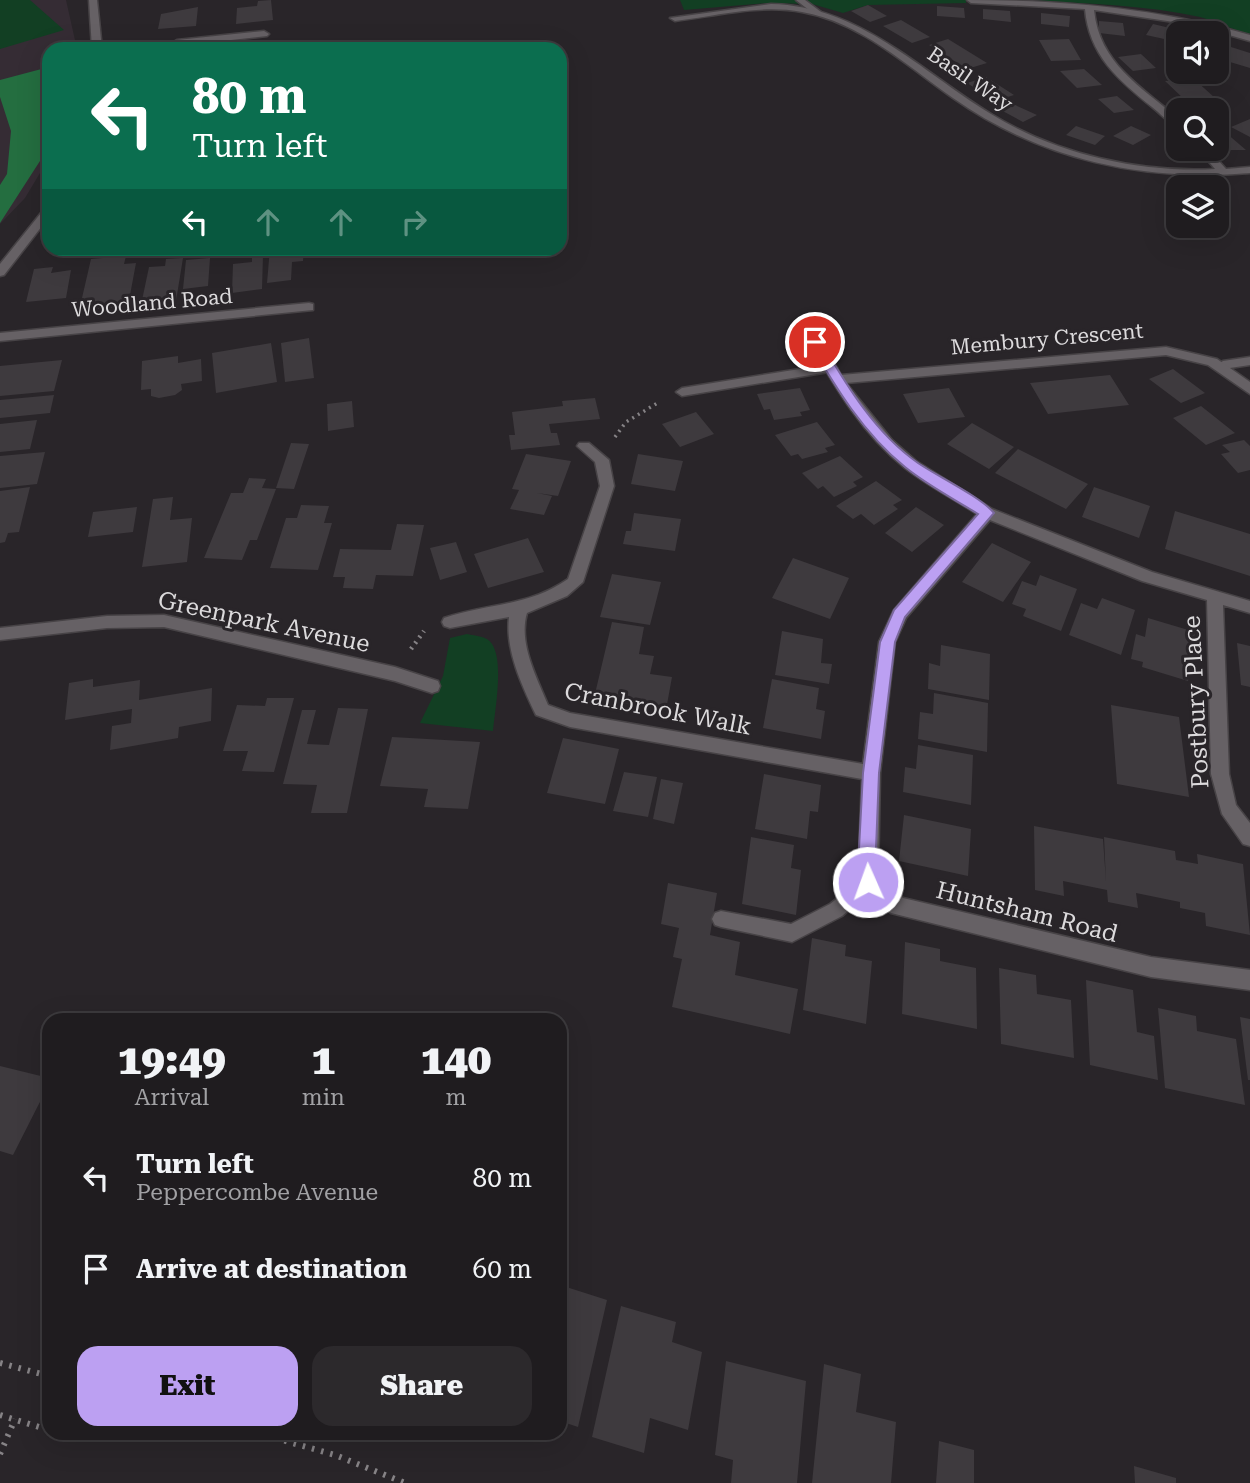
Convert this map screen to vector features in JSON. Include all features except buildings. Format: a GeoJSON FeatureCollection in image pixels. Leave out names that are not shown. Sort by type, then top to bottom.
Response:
{"type":"FeatureCollection","features":[{"type":"Feature","properties":{"kind":"street"},"geometry":{"type":"LineString","coordinates":[[93,0],[96,42]]}},
{"type":"Feature","properties":{"kind":"street"},"geometry":{"type":"LineString","coordinates":[[971,0],[1089,7],[1162,15],[1216,26],[1250,38]]}},
{"type":"Feature","properties":{"kind":"street","name":"Basil Way"},"geometry":{"type":"LineString","coordinates":[[678,29],[674,14],[782,7],[817,12],[855,26],[994,122],[1052,147],[1084,158],[1138,168],[1223,172],[1250,170]]}},
{"type":"Feature","properties":{"kind":"street"},"geometry":{"type":"LineString","coordinates":[[1089,7],[1089,21],[1100,53],[1135,90],[1166,115]]}},
{"type":"Feature","properties":{"kind":"street"},"geometry":{"type":"LineString","coordinates":[[226,42],[264,34]]}},
{"type":"Feature","properties":{"kind":"street"},"geometry":{"type":"LineString","coordinates":[[1213,161],[1223,172]]}},
{"type":"Feature","properties":{"kind":"street"},"geometry":{"type":"LineString","coordinates":[[0,272],[42,219]]}},
{"type":"Feature","properties":{"kind":"street","name":"Woodland Road"},"geometry":{"type":"LineString","coordinates":[[0,337],[309,307]]}},
{"type":"Feature","properties":{"kind":"street"},"geometry":{"type":"LineString","coordinates":[[815,342],[869,425],[911,465],[987,513],[1147,577],[1250,607]]}},
{"type":"Feature","properties":{"kind":"street","name":"Membury Crescent"},"geometry":{"type":"LineString","coordinates":[[834,374],[1153,351],[1204,357],[1223,365],[1250,390]]}},
{"type":"Feature","properties":{"kind":"street"},"geometry":{"type":"LineString","coordinates":[[450,622],[520,609],[561,592],[575,582],[607,486],[602,460],[584,446]]}},
{"type":"Feature","properties":{"kind":"street"},"geometry":{"type":"LineString","coordinates":[[868,882],[871,773],[887,642],[900,614],[987,513]]}},
{"type":"Feature","properties":{"kind":"street","name":"Postbury Place"},"geometry":{"type":"LineString","coordinates":[[1215,598],[1220,774],[1228,808],[1250,838]]}},
{"type":"Feature","properties":{"kind":"street","name":"Cranbrook Walk"},"geometry":{"type":"LineString","coordinates":[[520,609],[514,622],[521,653],[542,710],[556,717],[871,773]]}},
{"type":"Feature","properties":{"kind":"street","name":"Greenpark Avenue"},"geometry":{"type":"LineString","coordinates":[[0,634],[107,622],[164,621],[395,674],[432,686]]}},
{"type":"Feature","properties":{"kind":"street","name":"Huntsham Road"},"geometry":{"type":"LineString","coordinates":[[868,882],[898,906],[1151,967],[1250,980]]}},
{"type":"Feature","properties":{"kind":"lane"},"geometry":{"type":"LineString","coordinates":[[800,0],[817,12]]}},
{"type":"Feature","properties":{"kind":"lane"},"geometry":{"type":"LineString","coordinates":[[1223,365],[1250,361]]}},
{"type":"Feature","properties":{"kind":"lane"},"geometry":{"type":"LineString","coordinates":[[682,392],[834,374]]}},
{"type":"Feature","properties":{"kind":"lane"},"geometry":{"type":"LineString","coordinates":[[721,919],[792,933],[836,910],[868,882]]}},
{"type":"Feature","properties":{"kind":"path"},"geometry":{"type":"LineString","coordinates":[[602,460],[626,422],[650,405],[682,392]]}},
{"type":"Feature","properties":{"kind":"path"},"geometry":{"type":"LineString","coordinates":[[395,674],[421,633],[438,622],[450,622]]}},
{"type":"Feature","properties":{"kind":"path"},"geometry":{"type":"LineString","coordinates":[[0,1363],[42,1374]]}},
{"type":"Feature","properties":{"kind":"path"},"geometry":{"type":"LineString","coordinates":[[0,1415],[42,1428]]}},
{"type":"Feature","properties":{"kind":"path"},"geometry":{"type":"LineString","coordinates":[[0,1454],[15,1419]]}},
{"type":"Feature","properties":{"kind":"path"},"geometry":{"type":"LineString","coordinates":[[282,1440],[335,1455],[405,1483]]}},
{"type":"Feature","properties":{"kind":"shaded area"},"geometry":{"type":"Polygon","coordinates":[[[0,0],[66,0],[75,42],[42,42],[42,170],[25,198],[0,224],[0,0]]]}},
{"type":"Feature","properties":{"kind":"green space"},"geometry":{"type":"Polygon","coordinates":[[[0,0],[30,0],[64,30],[0,49],[0,0]]]}},
{"type":"Feature","properties":{"kind":"green space"},"geometry":{"type":"Polygon","coordinates":[[[680,0],[966,0],[966,3],[868,5],[843,13],[812,4],[768,3],[684,10],[680,0]]]}},
{"type":"Feature","properties":{"kind":"green space"},"geometry":{"type":"Polygon","coordinates":[[[1034,0],[1250,0],[1250,34],[1229,27],[1229,21],[1212,21],[1179,13],[1034,0]]]}},
{"type":"Feature","properties":{"kind":"green space"},"geometry":{"type":"Polygon","coordinates":[[[42,69],[42,158],[0,223],[0,185],[7,174],[11,131],[0,97],[0,80],[42,69]]]}},
{"type":"Feature","properties":{"kind":"green space"},"geometry":{"type":"Polygon","coordinates":[[[467,634],[487,639],[496,652],[498,686],[493,731],[420,723],[443,676],[450,638],[467,634]]]}},
{"type":"Feature","properties":{"kind":"route"},"geometry":{"type":"LineString","coordinates":[[815,342],[847,396],[887,443],[911,465],[987,513],[900,614],[887,642],[871,773],[868,882]]}}]}
